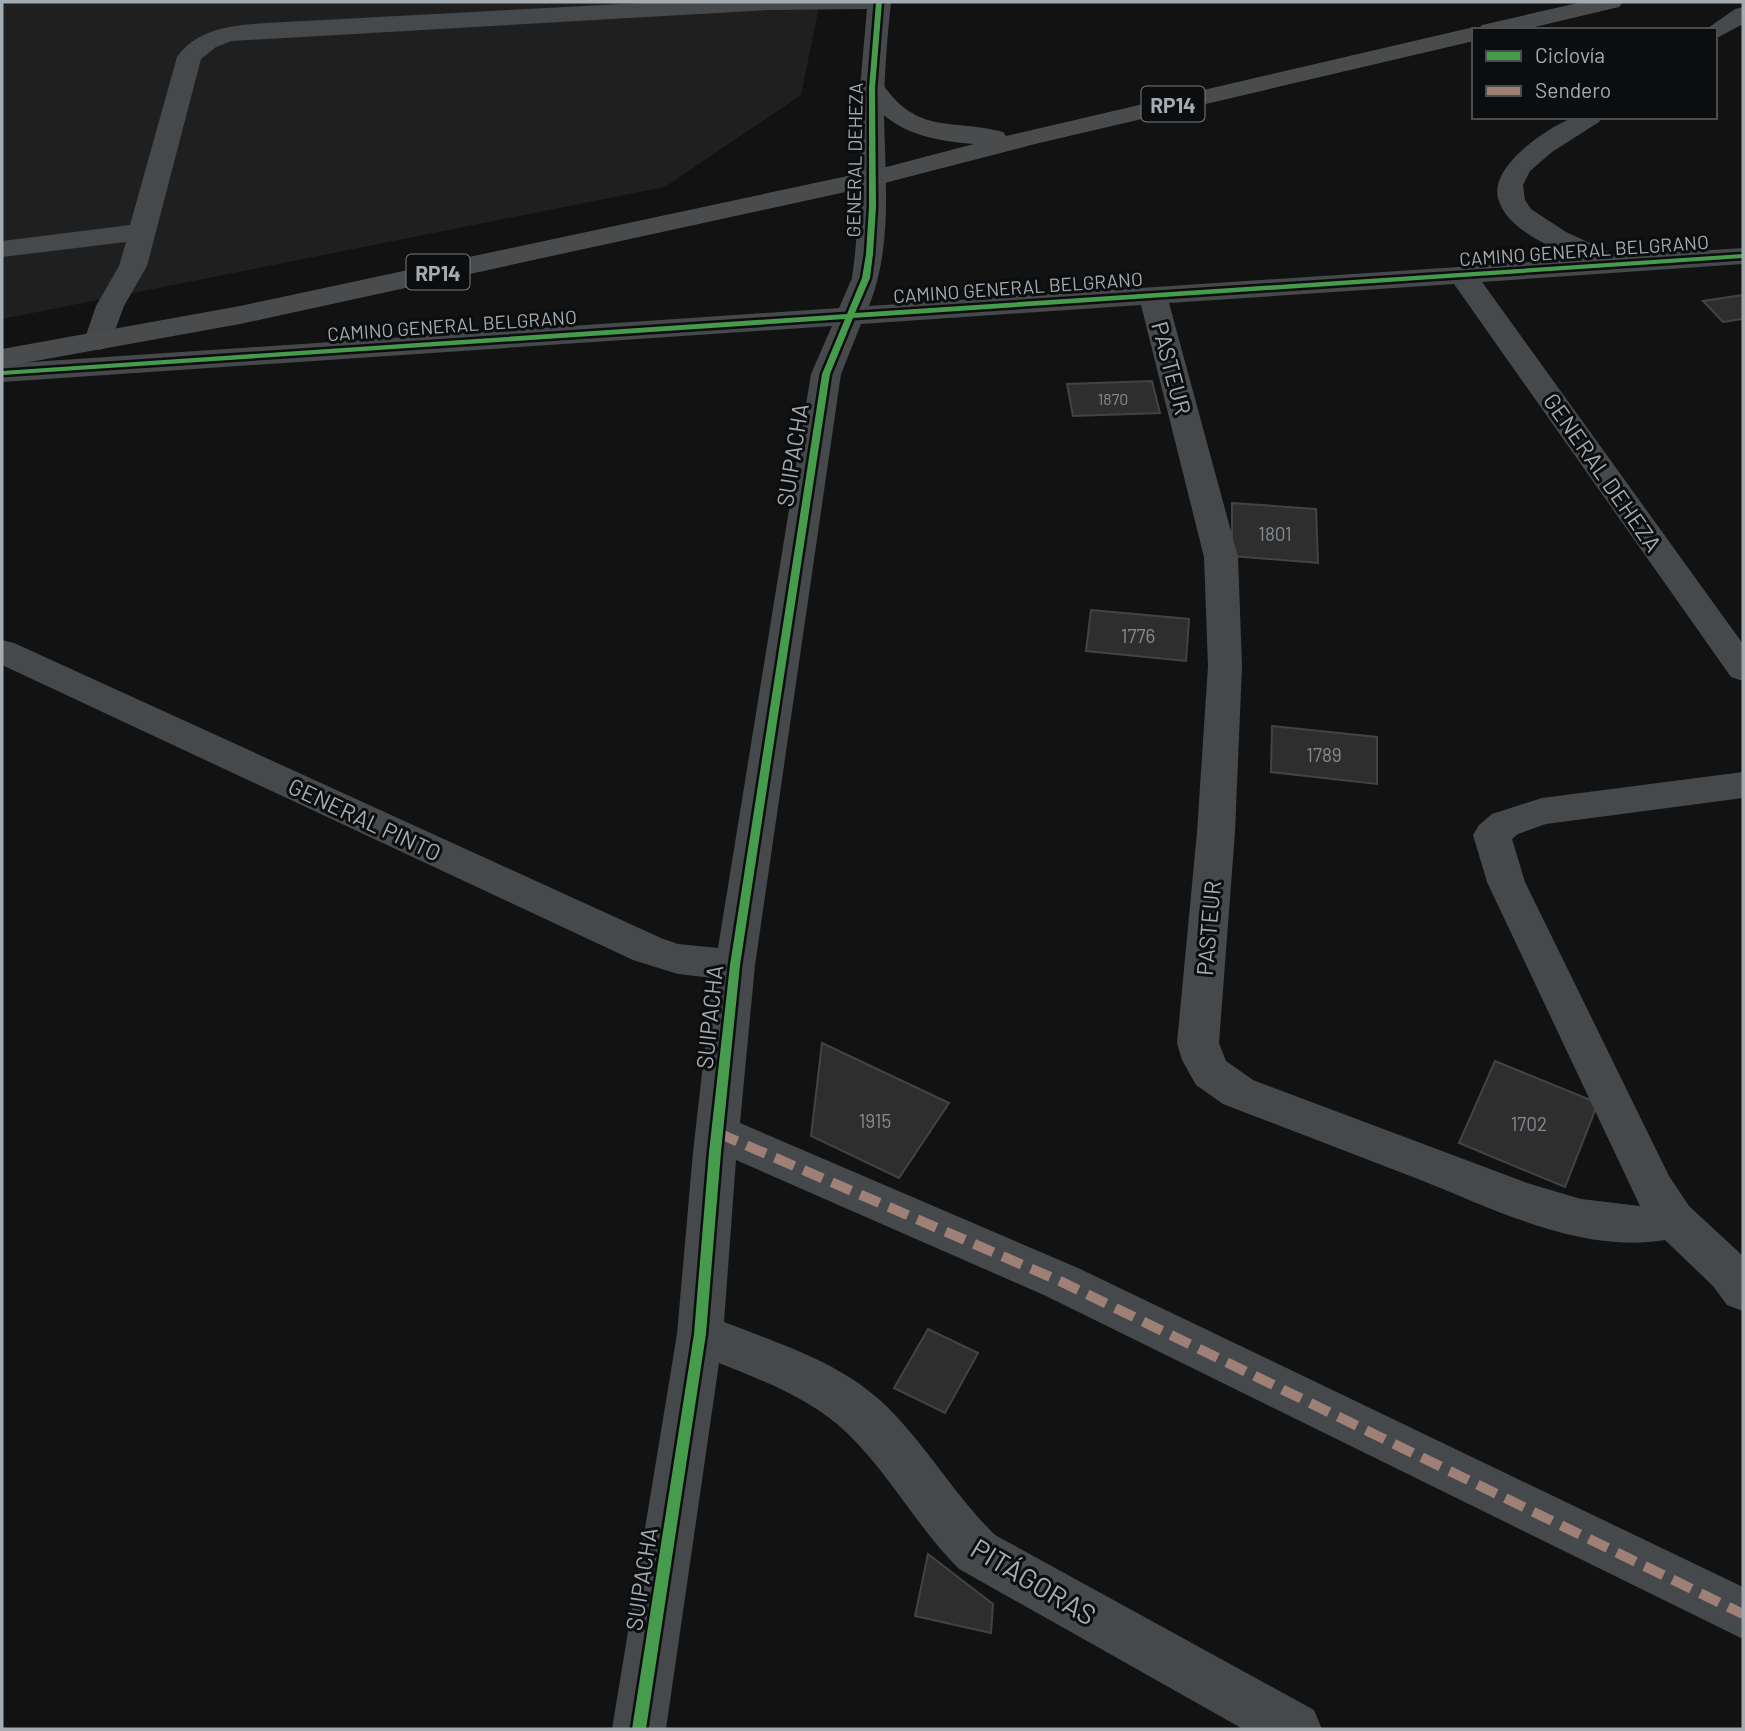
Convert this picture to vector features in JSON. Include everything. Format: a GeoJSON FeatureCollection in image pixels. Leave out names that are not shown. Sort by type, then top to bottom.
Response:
{"type":"FeatureCollection","features":[{"type":"Feature","properties":{"kind":"main road"},"geometry":{"type":"LineString","coordinates":[[1498,28],[1593,3]]}},
{"type":"Feature","properties":{"kind":"main road","name":"RP14"},"geometry":{"type":"LineString","coordinates":[[2,358],[240,315],[873,178],[1031,137],[1472,34]]}},
{"type":"Feature","properties":{"kind":"main road"},"geometry":{"type":"LineString","coordinates":[[872,87],[887,110],[916,124],[945,133],[970,136],[1031,137]]}},
{"type":"Feature","properties":{"kind":"street","name":"GENERAL DEHEZA"},"geometry":{"type":"LineString","coordinates":[[850,316],[866,278],[869,262],[873,178],[872,87],[878,2]]}},
{"type":"Feature","properties":{"kind":"street"},"geometry":{"type":"LineString","coordinates":[[99,341],[110,306],[133,266],[189,57],[205,43],[222,37],[278,29],[768,3],[878,2]]}},
{"type":"Feature","properties":{"kind":"street"},"geometry":{"type":"LineString","coordinates":[[1717,31],[1743,13]]}},
{"type":"Feature","properties":{"kind":"street"},"geometry":{"type":"LineString","coordinates":[[1587,119],[1520,166],[1510,180],[1511,199],[1517,210],[1540,231],[1615,264]]}},
{"type":"Feature","properties":{"kind":"street"},"geometry":{"type":"LineString","coordinates":[[2,249],[142,232]]}},
{"type":"Feature","properties":{"kind":"street"},"geometry":{"type":"LineString","coordinates":[[1732,257],[1743,281]]}},
{"type":"Feature","properties":{"kind":"street","name":"CAMINO GENERAL BELGRANO"},"geometry":{"type":"LineString","coordinates":[[2,373],[1732,257]]}},
{"type":"Feature","properties":{"kind":"street","name":"GENERAL DEHEZA"},"geometry":{"type":"LineString","coordinates":[[1463,276],[1743,669]]}},
{"type":"Feature","properties":{"kind":"street","name":"PASTEUR"},"geometry":{"type":"LineString","coordinates":[[1153,296],[1221,557],[1225,666],[1216,832],[1198,1043],[1202,1062],[1217,1080],[1238,1093],[1522,1200],[1581,1218],[1638,1225],[1673,1219]]}},
{"type":"Feature","properties":{"kind":"street","name":"SUIPACHA"},"geometry":{"type":"LineString","coordinates":[[639,1729],[700,1334],[735,965],[826,374],[850,316]]}},
{"type":"Feature","properties":{"kind":"street","name":"GENERAL PINTO"},"geometry":{"type":"LineString","coordinates":[[2,651],[647,949],[678,959],[735,965]]}},
{"type":"Feature","properties":{"kind":"street"},"geometry":{"type":"LineString","coordinates":[[1743,785],[1542,811],[1505,824],[1492,835],[1506,883],[1653,1189],[1673,1219],[1729,1272],[1743,1291]]}},
{"type":"Feature","properties":{"kind":"street"},"geometry":{"type":"LineString","coordinates":[[719,1133],[1062,1282],[1743,1614]]}},
{"type":"Feature","properties":{"kind":"street","name":"PITÁGORAS"},"geometry":{"type":"LineString","coordinates":[[700,1334],[812,1381],[848,1403],[880,1434],[952,1529],[977,1552],[1295,1729]]}},
{"type":"Feature","properties":{"kind":"shaded area"},"geometry":{"type":"Polygon","coordinates":[[[2,2],[820,2],[801,95],[665,187],[2,319],[2,2]]]}},
{"type":"Feature","properties":{"kind":"building"},"geometry":{"type":"Polygon","coordinates":[[[1743,295],[1743,319],[1723,322],[1703,301],[1743,295]]]}},
{"type":"Feature","properties":{"kind":"building"},"geometry":{"type":"Polygon","coordinates":[[[1152,381],[1160,413],[1073,416],[1067,384],[1152,381]]]}},
{"type":"Feature","properties":{"kind":"building"},"geometry":{"type":"Polygon","coordinates":[[[1232,503],[1316,509],[1318,563],[1232,556],[1232,503]]]}},
{"type":"Feature","properties":{"kind":"building"},"geometry":{"type":"Polygon","coordinates":[[[1091,610],[1189,619],[1186,661],[1086,651],[1091,610]]]}},
{"type":"Feature","properties":{"kind":"building"},"geometry":{"type":"Polygon","coordinates":[[[1272,726],[1377,737],[1377,784],[1271,772],[1272,726]]]}},
{"type":"Feature","properties":{"kind":"building"},"geometry":{"type":"Polygon","coordinates":[[[822,1043],[949,1103],[899,1178],[811,1136],[822,1043]]]}},
{"type":"Feature","properties":{"kind":"building"},"geometry":{"type":"Polygon","coordinates":[[[1495,1061],[1598,1103],[1565,1187],[1459,1143],[1495,1061]]]}},
{"type":"Feature","properties":{"kind":"building"},"geometry":{"type":"Polygon","coordinates":[[[928,1329],[978,1353],[945,1413],[894,1388],[928,1329]]]}},
{"type":"Feature","properties":{"kind":"building"},"geometry":{"type":"Polygon","coordinates":[[[928,1554],[993,1604],[991,1633],[915,1616],[928,1554]]]}},
{"type":"Feature","properties":{"kind":"marked path"},"geometry":{"type":"LineString","coordinates":[[718,1133],[1062,1282],[1743,1614]]}},
{"type":"Feature","properties":{"kind":"cycle path"},"geometry":{"type":"LineString","coordinates":[[639,1729],[700,1334],[715,1152],[735,965],[826,374],[866,278],[872,207],[872,88],[879,2]]}},
{"type":"Feature","properties":{"kind":"cycle path"},"geometry":{"type":"LineString","coordinates":[[2,373],[1743,256]]}}]}
